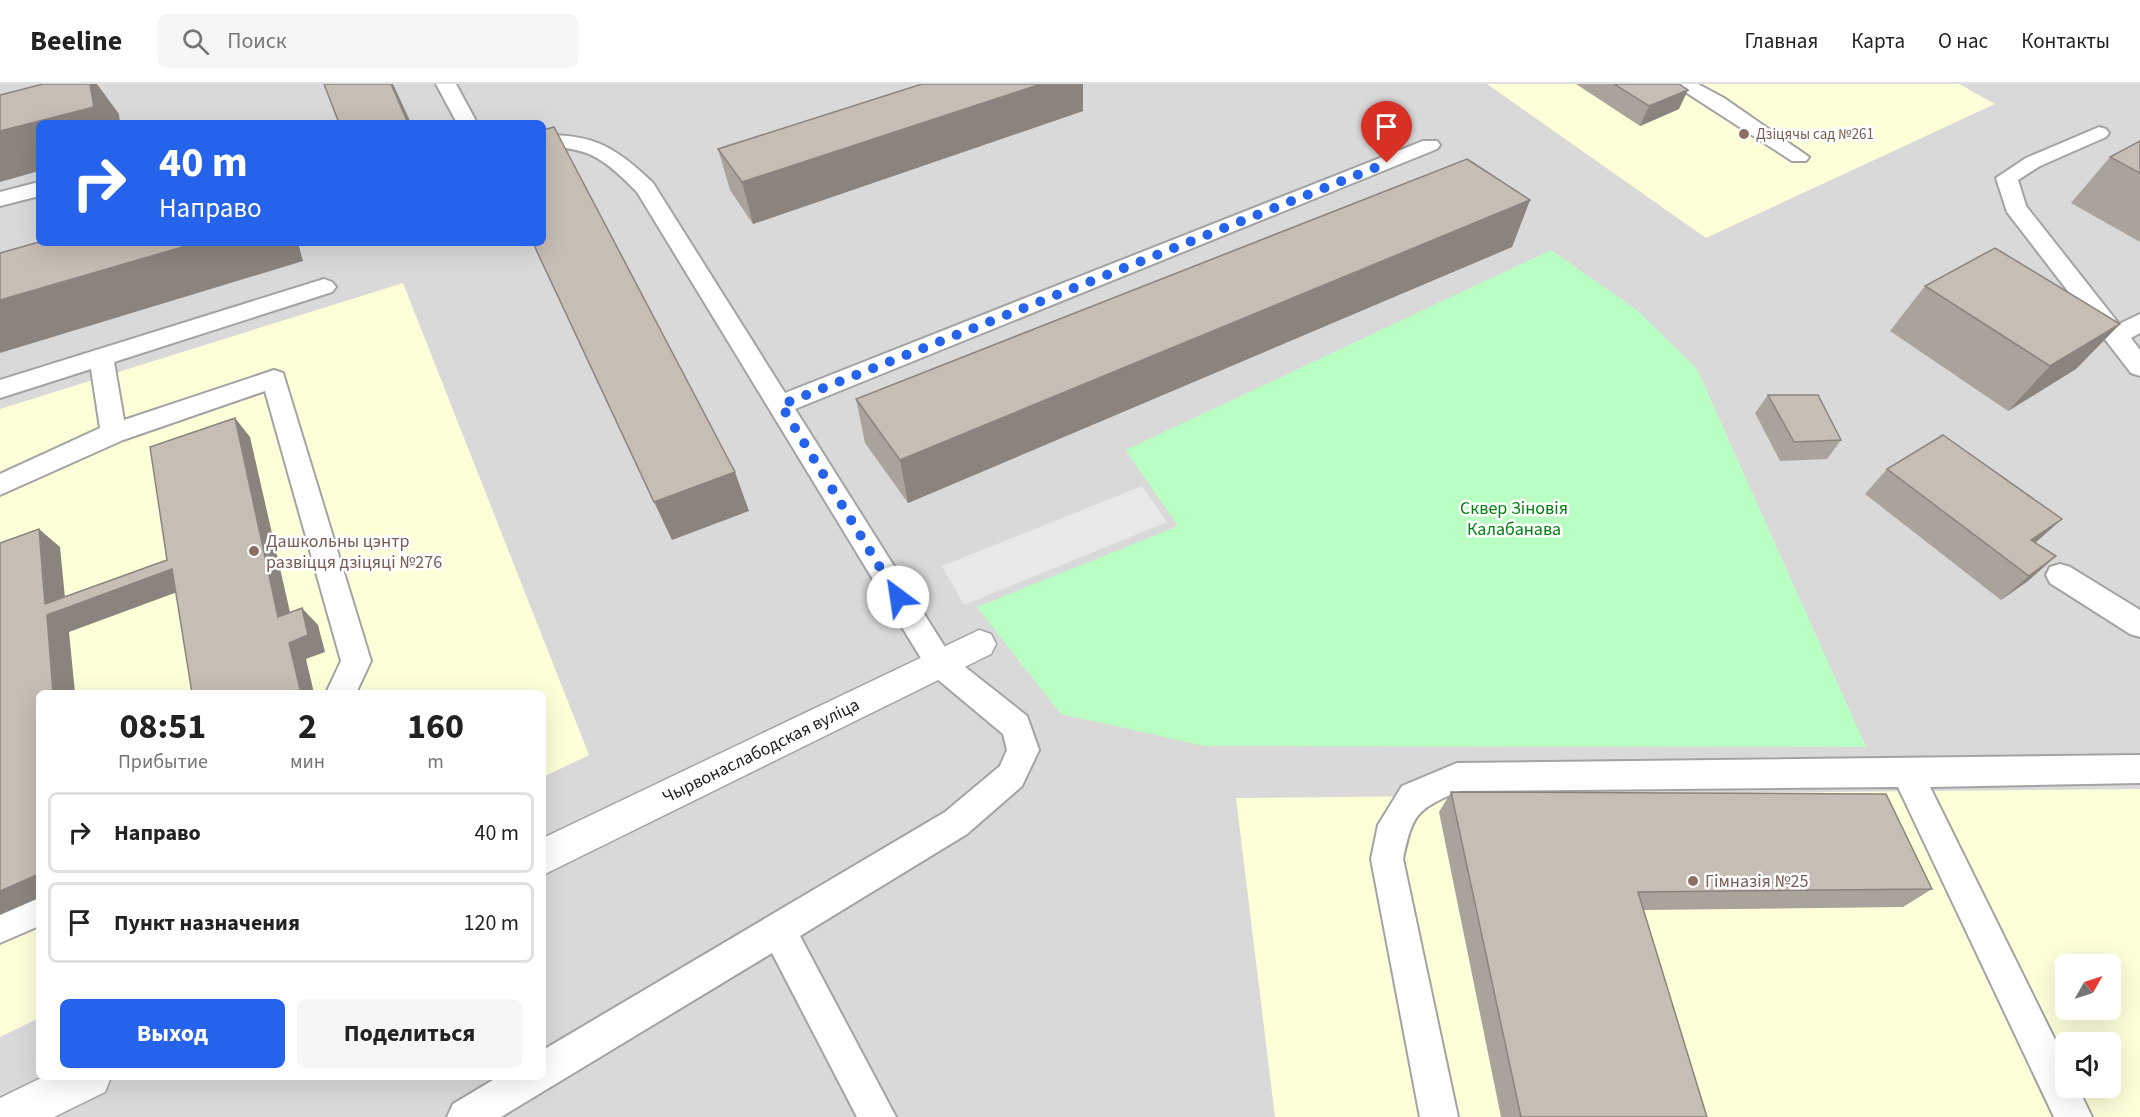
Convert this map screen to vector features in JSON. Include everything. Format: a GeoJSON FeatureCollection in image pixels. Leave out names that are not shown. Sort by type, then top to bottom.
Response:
{"type":"FeatureCollection","features":[{"type":"Feature","properties":{"kind":"street","name":"Чырвонаслабодская вуліца"},"geometry":{"type":"LineString","coordinates":[[546,856],[979,644]]}},
{"type":"Feature","properties":{"kind":"street"},"geometry":{"type":"LineString","coordinates":[[7,1117],[84,1080]]}},
{"type":"Feature","properties":{"kind":"lane"},"geometry":{"type":"LineString","coordinates":[[446,84],[465,120]]}},
{"type":"Feature","properties":{"kind":"lane"},"geometry":{"type":"LineString","coordinates":[[1683,84],[1717,102],[1799,157]]}},
{"type":"Feature","properties":{"kind":"lane"},"geometry":{"type":"LineString","coordinates":[[2099,133],[2033,162],[2007,178],[2015,207],[2140,367]]}},
{"type":"Feature","properties":{"kind":"lane"},"geometry":{"type":"LineString","coordinates":[[546,141],[570,140],[614,155],[645,188],[940,664],[1016,726],[1023,750],[1011,776],[956,823],[546,1069]]}},
{"type":"Feature","properties":{"kind":"lane"},"geometry":{"type":"LineString","coordinates":[[781,405],[1430,146]]}},
{"type":"Feature","properties":{"kind":"lane"},"geometry":{"type":"LineString","coordinates":[[0,200],[36,190]]}},
{"type":"Feature","properties":{"kind":"lane"},"geometry":{"type":"LineString","coordinates":[[0,389],[324,287]]}},
{"type":"Feature","properties":{"kind":"lane"},"geometry":{"type":"LineString","coordinates":[[2117,336],[2140,322]]}},
{"type":"Feature","properties":{"kind":"lane"},"geometry":{"type":"LineString","coordinates":[[101,358],[114,433]]}},
{"type":"Feature","properties":{"kind":"lane"},"geometry":{"type":"LineString","coordinates":[[0,485],[114,433],[274,380],[356,661],[342,690]]}},
{"type":"Feature","properties":{"kind":"lane"},"geometry":{"type":"LineString","coordinates":[[2060,575],[2140,625]]}},
{"type":"Feature","properties":{"kind":"lane"},"geometry":{"type":"LineString","coordinates":[[1439,1117],[1387,859],[1394,825],[1413,796],[1457,777],[2140,769]]}},
{"type":"Feature","properties":{"kind":"lane"},"geometry":{"type":"LineString","coordinates":[[1907,773],[2073,1117]]}},
{"type":"Feature","properties":{"kind":"lane"},"geometry":{"type":"LineString","coordinates":[[0,926],[36,910]]}},
{"type":"Feature","properties":{"kind":"lane"},"geometry":{"type":"LineString","coordinates":[[778,930],[877,1117]]}},
{"type":"Feature","properties":{"kind":"lane"},"geometry":{"type":"LineString","coordinates":[[466,1117],[528,1080]]}},
{"type":"Feature","properties":{"kind":"shaded area"},"geometry":{"type":"Polygon","coordinates":[[[0,84],[2140,84],[2140,1117],[0,1117],[0,84]]]}},
{"type":"Feature","properties":{"kind":"shaded area","name":"Дзіцячы сад №261"},"geometry":{"type":"Polygon","coordinates":[[[1487,84],[1959,84],[1995,104],[1706,238],[1487,84]]]}},
{"type":"Feature","properties":{"kind":"shaded area","name":"Дашкольны цэнтр развіцця дзіцяці №276"},"geometry":{"type":"Polygon","coordinates":[[[403,283],[589,755],[546,776],[546,690],[36,690],[36,1019],[0,1037],[0,409],[403,283]]]}},
{"type":"Feature","properties":{"kind":"shaded area"},"geometry":{"type":"Polygon","coordinates":[[[1142,486],[1167,522],[964,605],[942,566],[1142,486]]]}},
{"type":"Feature","properties":{"kind":"shaded area","name":"Гімназія №25"},"geometry":{"type":"Polygon","coordinates":[[[2140,789],[2140,1117],[1275,1117],[1236,798],[2140,789]]]}},
{"type":"Feature","properties":{"kind":"green space","name":"Сквер Зіновія Калабанава"},"geometry":{"type":"Polygon","coordinates":[[[1551,250],[1638,311],[1697,369],[1866,747],[1205,746],[1061,714],[977,607],[1178,526],[1126,450],[1551,250]]]}},
{"type":"Feature","properties":{"kind":"building"},"geometry":{"type":"Polygon","coordinates":[[[43,84],[90,84],[94,107],[0,131],[0,95],[43,84]]]}},
{"type":"Feature","properties":{"kind":"building"},"geometry":{"type":"Polygon","coordinates":[[[324,84],[391,84],[407,120],[338,120],[324,84]]]}},
{"type":"Feature","properties":{"kind":"building"},"geometry":{"type":"Polygon","coordinates":[[[922,84],[1041,84],[742,182],[718,149],[922,84]]]}},
{"type":"Feature","properties":{"kind":"building"},"geometry":{"type":"Polygon","coordinates":[[[1614,84],[1679,84],[1688,90],[1649,106],[1614,84]]]}},
{"type":"Feature","properties":{"kind":"building"},"geometry":{"type":"Polygon","coordinates":[[[554,127],[735,472],[654,502],[534,246],[546,246],[546,129],[554,127]]]}},
{"type":"Feature","properties":{"kind":"building"},"geometry":{"type":"Polygon","coordinates":[[[2140,141],[2140,173],[2110,157],[2140,141]]]}},
{"type":"Feature","properties":{"kind":"building"},"geometry":{"type":"Polygon","coordinates":[[[1467,159],[1530,200],[900,460],[856,399],[1467,159]]]}},
{"type":"Feature","properties":{"kind":"building"},"geometry":{"type":"Polygon","coordinates":[[[36,243],[36,246],[186,246],[0,300],[0,253],[36,243]]]}},
{"type":"Feature","properties":{"kind":"building"},"geometry":{"type":"Polygon","coordinates":[[[1995,248],[2120,324],[2050,366],[1925,286],[1995,248]]]}},
{"type":"Feature","properties":{"kind":"building"},"geometry":{"type":"Polygon","coordinates":[[[1768,395],[1818,395],[1841,440],[1794,442],[1768,395]]]}},
{"type":"Feature","properties":{"kind":"building"},"geometry":{"type":"Polygon","coordinates":[[[235,418],[278,617],[302,608],[308,635],[289,643],[300,690],[192,690],[172,569],[47,615],[53,690],[36,690],[36,875],[0,891],[0,543],[39,529],[45,604],[167,560],[150,447],[235,418]]]}},
{"type":"Feature","properties":{"kind":"building"},"geometry":{"type":"Polygon","coordinates":[[[1943,435],[2062,519],[2031,540],[2056,556],[2029,576],[1887,469],[1943,435]]]}},
{"type":"Feature","properties":{"kind":"building"},"geometry":{"type":"Polygon","coordinates":[[[1451,792],[1886,794],[1932,889],[1638,892],[1707,1117],[1521,1117],[1451,792]]]}},
{"type":"Feature","properties":{"kind":"place","name":"Дзіцячы сад №261"},"geometry":{"type":"Point","coordinates":[1744,134]}},
{"type":"Feature","properties":{"kind":"place","name":"Дашкольны цэнтр развіцця дзіцяці №276"},"geometry":{"type":"Point","coordinates":[254,551]}},
{"type":"Feature","properties":{"kind":"place","name":"Гімназія №25"},"geometry":{"type":"Point","coordinates":[1693,881]}},
{"type":"Feature","properties":{"kind":"route"},"geometry":{"type":"LineString","coordinates":[[898,597],[781,405],[1387,163]]}}]}
